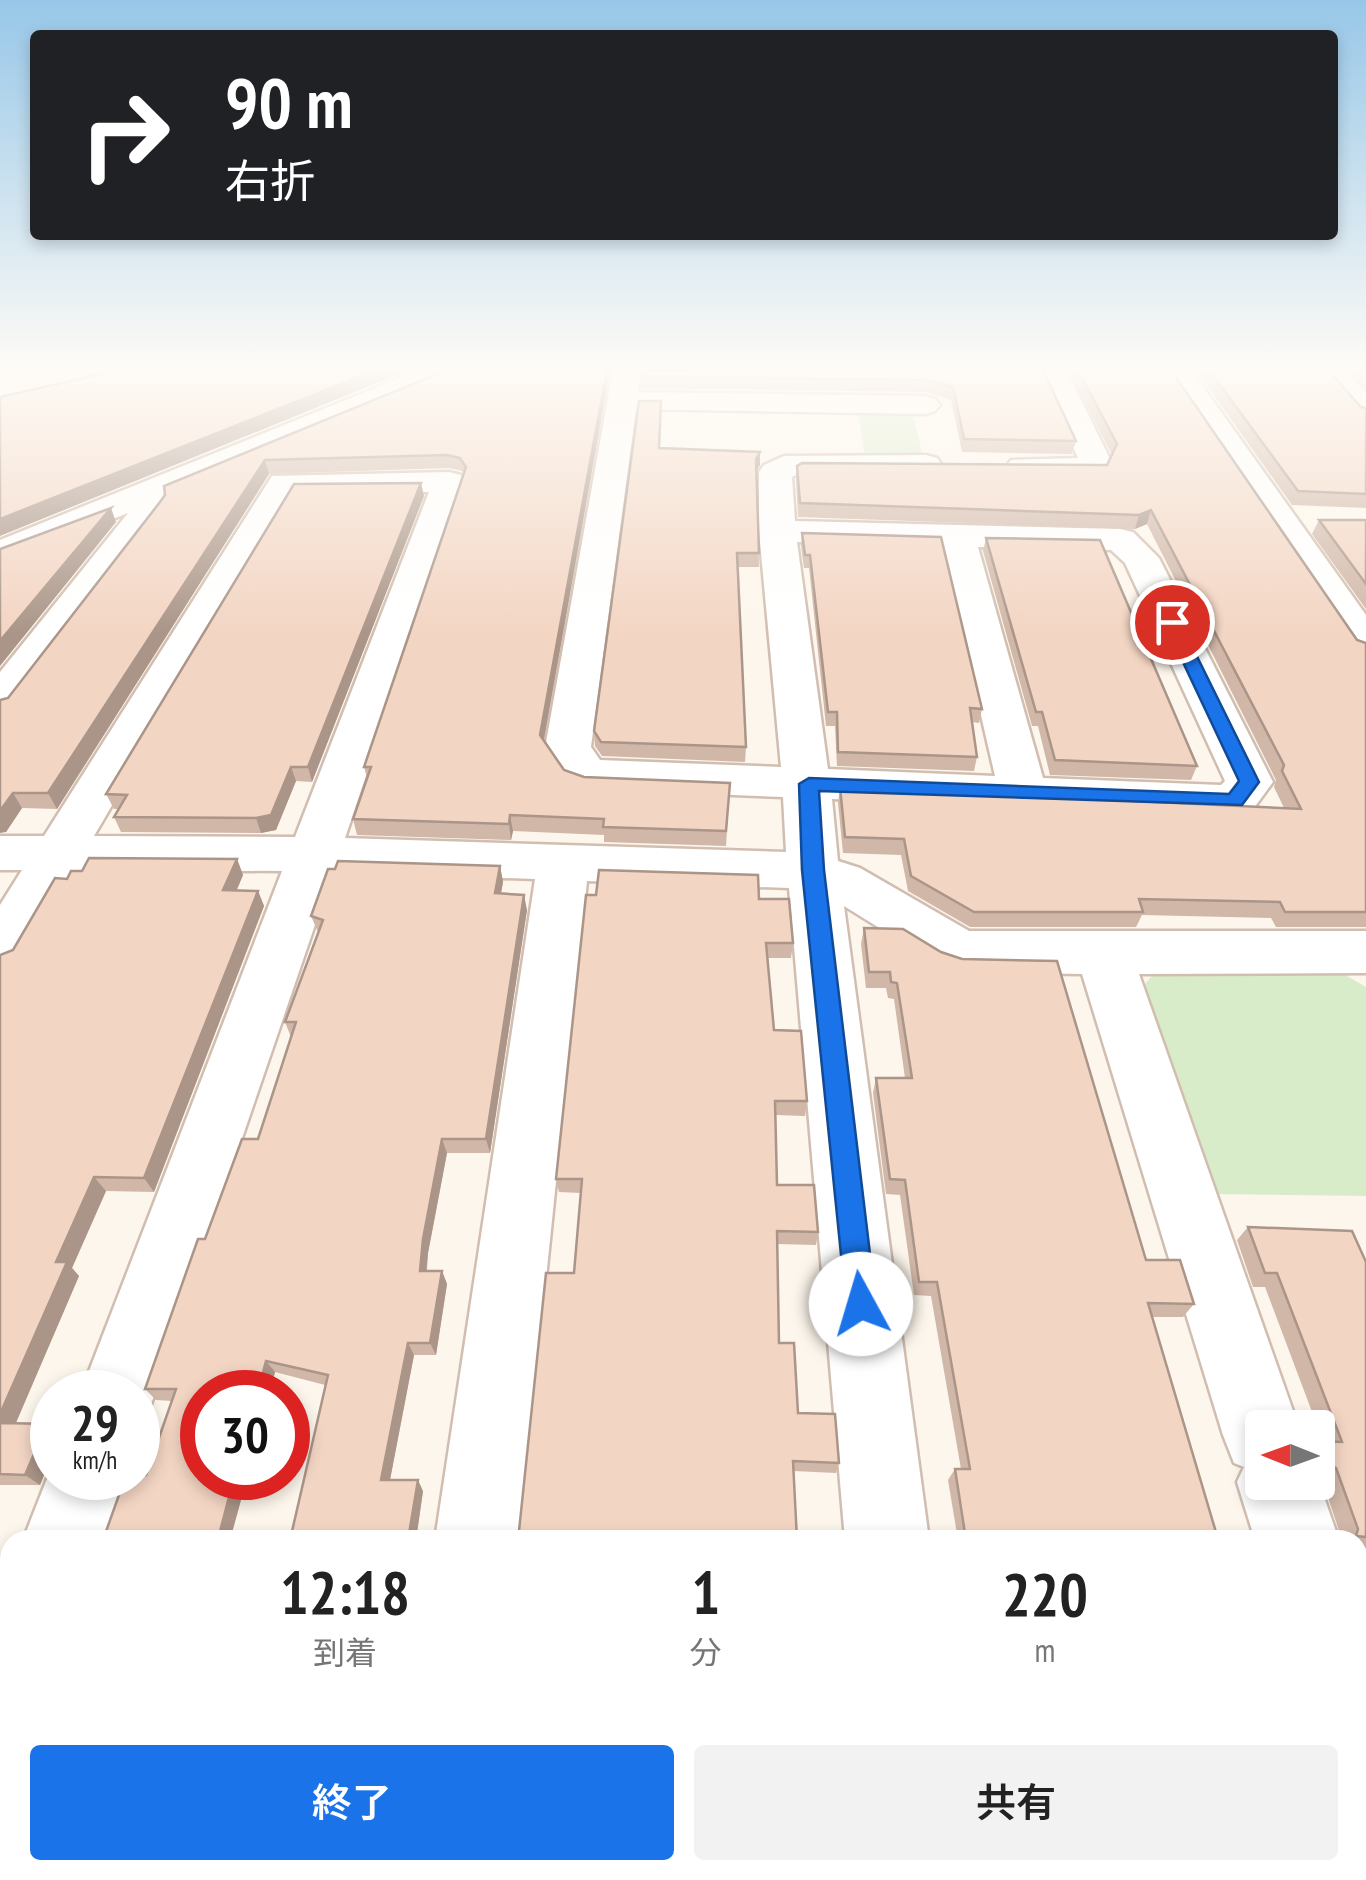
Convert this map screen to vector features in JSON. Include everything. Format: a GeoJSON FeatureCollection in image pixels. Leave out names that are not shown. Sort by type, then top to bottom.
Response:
{"type":"FeatureCollection","features":[{"type":"Feature","properties":{"kind":"street"},"geometry":{"type":"LineString","coordinates":[[3,557],[233,458]]}},
{"type":"Feature","properties":{"kind":"street"},"geometry":{"type":"LineString","coordinates":[[613,458],[568,748],[586,774],[1234,801],[1249,782],[1141,558],[1120,540],[776,531]]}},
{"type":"Feature","properties":{"kind":"street"},"geometry":{"type":"LineString","coordinates":[[886,1530],[813,870],[809,784],[776,531],[776,472],[796,463],[952,465],[949,458]]}},
{"type":"Feature","properties":{"kind":"street"},"geometry":{"type":"LineString","coordinates":[[998,466],[1092,468],[1093,458]]}},
{"type":"Feature","properties":{"kind":"street"},"geometry":{"type":"LineString","coordinates":[[1248,458],[1298,519],[1366,644]]}},
{"type":"Feature","properties":{"kind":"street"},"geometry":{"type":"LineString","coordinates":[[0,950],[284,483],[449,482],[126,1370]]}},
{"type":"Feature","properties":{"kind":"street"},"geometry":{"type":"LineString","coordinates":[[0,701],[150,507],[146,494]]}},
{"type":"Feature","properties":{"kind":"street"},"geometry":{"type":"LineString","coordinates":[[958,538],[1023,793]]}},
{"type":"Feature","properties":{"kind":"street"},"geometry":{"type":"LineString","coordinates":[[0,854],[312,854],[813,870],[842,881],[959,951],[1366,952]]}},
{"type":"Feature","properties":{"kind":"street"},"geometry":{"type":"LineString","coordinates":[[478,1530],[563,861]]}},
{"type":"Feature","properties":{"kind":"street"},"geometry":{"type":"LineString","coordinates":[[1104,954],[1254,1410]]}},
{"type":"Feature","properties":{"kind":"street"},"geometry":{"type":"LineString","coordinates":[[70,1530],[80,1500]]}},
{"type":"Feature","properties":{"kind":"street"},"geometry":{"type":"LineString","coordinates":[[1284,1500],[1294,1530]]}},
{"type":"Feature","properties":{"kind":"green space"},"geometry":{"type":"Polygon","coordinates":[[[1156,971],[1340,972],[1366,987],[1366,1196],[1208,1194],[1136,995],[1156,971]]]}},
{"type":"Feature","properties":{"kind":"building"},"geometry":{"type":"Polygon","coordinates":[[[0,458],[155,458],[0,519],[0,458]]]}},
{"type":"Feature","properties":{"kind":"building"},"geometry":{"type":"Polygon","coordinates":[[[233,458],[348,458],[265,460],[48,793],[13,793],[0,811],[0,700],[8,698],[160,502],[165,495],[164,486],[233,458]]]}},
{"type":"Feature","properties":{"kind":"building"},"geometry":{"type":"Polygon","coordinates":[[[460,458],[591,458],[540,735],[564,770],[584,777],[730,783],[726,831],[603,827],[604,819],[510,815],[509,824],[353,819],[371,767],[364,767],[466,467],[460,458]]]}},
{"type":"Feature","properties":{"kind":"building"},"geometry":{"type":"Polygon","coordinates":[[[631,458],[757,458],[759,553],[737,553],[746,747],[601,742],[594,731],[631,458]]]}},
{"type":"Feature","properties":{"kind":"building"},"geometry":{"type":"Polygon","coordinates":[[[1110,458],[1231,458],[1357,640],[1366,643],[1366,912],[1285,912],[1280,902],[1139,899],[1143,912],[974,912],[911,876],[904,839],[845,837],[840,787],[1301,809],[1282,771],[1284,765],[1151,510],[1139,515],[800,503],[797,466],[1107,465],[1110,458]]]}},
{"type":"Feature","properties":{"kind":"building"},"geometry":{"type":"Polygon","coordinates":[[[1274,458],[1366,458],[1366,494],[1298,491],[1274,458]]]}},
{"type":"Feature","properties":{"kind":"building"},"geometry":{"type":"Polygon","coordinates":[[[421,483],[308,767],[291,767],[271,815],[114,817],[127,795],[106,794],[294,484],[421,483]]]}},
{"type":"Feature","properties":{"kind":"building"},"geometry":{"type":"Polygon","coordinates":[[[111,508],[0,641],[0,549],[111,508]]]}},
{"type":"Feature","properties":{"kind":"building"},"geometry":{"type":"Polygon","coordinates":[[[1319,520],[1366,520],[1366,584],[1319,520]]]}},
{"type":"Feature","properties":{"kind":"building"},"geometry":{"type":"Polygon","coordinates":[[[802,533],[941,537],[982,709],[970,708],[977,757],[838,752],[837,712],[828,712],[810,555],[805,555],[802,533]]]}},
{"type":"Feature","properties":{"kind":"building"},"geometry":{"type":"Polygon","coordinates":[[[986,538],[1100,540],[1197,766],[1055,760],[1042,712],[1036,712],[986,538]]]}},
{"type":"Feature","properties":{"kind":"building"},"geometry":{"type":"Polygon","coordinates":[[[89,858],[237,859],[223,890],[258,891],[144,1178],[94,1177],[56,1262],[67,1262],[0,1414],[0,955],[13,950],[55,878],[67,879],[71,871],[82,871],[89,858]]]}},
{"type":"Feature","properties":{"kind":"building"},"geometry":{"type":"Polygon","coordinates":[[[338,861],[500,866],[495,893],[524,895],[486,1139],[442,1139],[423,1239],[420,1271],[442,1271],[430,1343],[408,1343],[381,1480],[418,1480],[410,1530],[292,1530],[299,1500],[310,1500],[310,1453],[328,1375],[266,1361],[264,1370],[180,1370],[180,1500],[228,1500],[220,1530],[107,1530],[117,1500],[160,1500],[160,1435],[176,1389],[160,1389],[160,1370],[152,1370],[198,1239],[205,1239],[242,1139],[258,1139],[296,1022],[285,1022],[323,920],[311,916],[328,869],[335,869],[338,861]]]}},
{"type":"Feature","properties":{"kind":"building"},"geometry":{"type":"Polygon","coordinates":[[[599,870],[758,875],[759,899],[789,899],[793,943],[766,943],[774,1030],[801,1031],[807,1101],[775,1101],[777,1185],[814,1185],[818,1232],[777,1231],[779,1343],[794,1343],[798,1413],[835,1414],[839,1463],[793,1461],[796,1530],[519,1530],[546,1273],[574,1273],[582,1179],[556,1179],[586,895],[596,895],[599,870]]]}},
{"type":"Feature","properties":{"kind":"building"},"geometry":{"type":"Polygon","coordinates":[[[864,928],[903,929],[941,952],[962,959],[1057,961],[1146,1260],[1180,1260],[1194,1304],[1148,1303],[1215,1530],[964,1530],[955,1469],[970,1469],[937,1282],[919,1282],[905,1180],[890,1179],[876,1078],[912,1078],[897,983],[891,982],[890,972],[869,972],[864,928]]]}},
{"type":"Feature","properties":{"kind":"building"},"geometry":{"type":"Polygon","coordinates":[[[1248,1227],[1352,1231],[1366,1262],[1366,1530],[1358,1530],[1335,1468],[1335,1442],[1342,1442],[1335,1410],[1330,1410],[1277,1273],[1265,1273],[1248,1227]]]}},
{"type":"Feature","properties":{"kind":"building"},"geometry":{"type":"Polygon","coordinates":[[[0,1423],[30,1424],[30,1463],[25,1475],[0,1474],[0,1423]]]}},
{"type":"Feature","properties":{"kind":"route"},"geometry":{"type":"LineString","coordinates":[[861,1304],[813,870],[809,784],[1234,801],[1249,782],[1172,622]]}}]}
